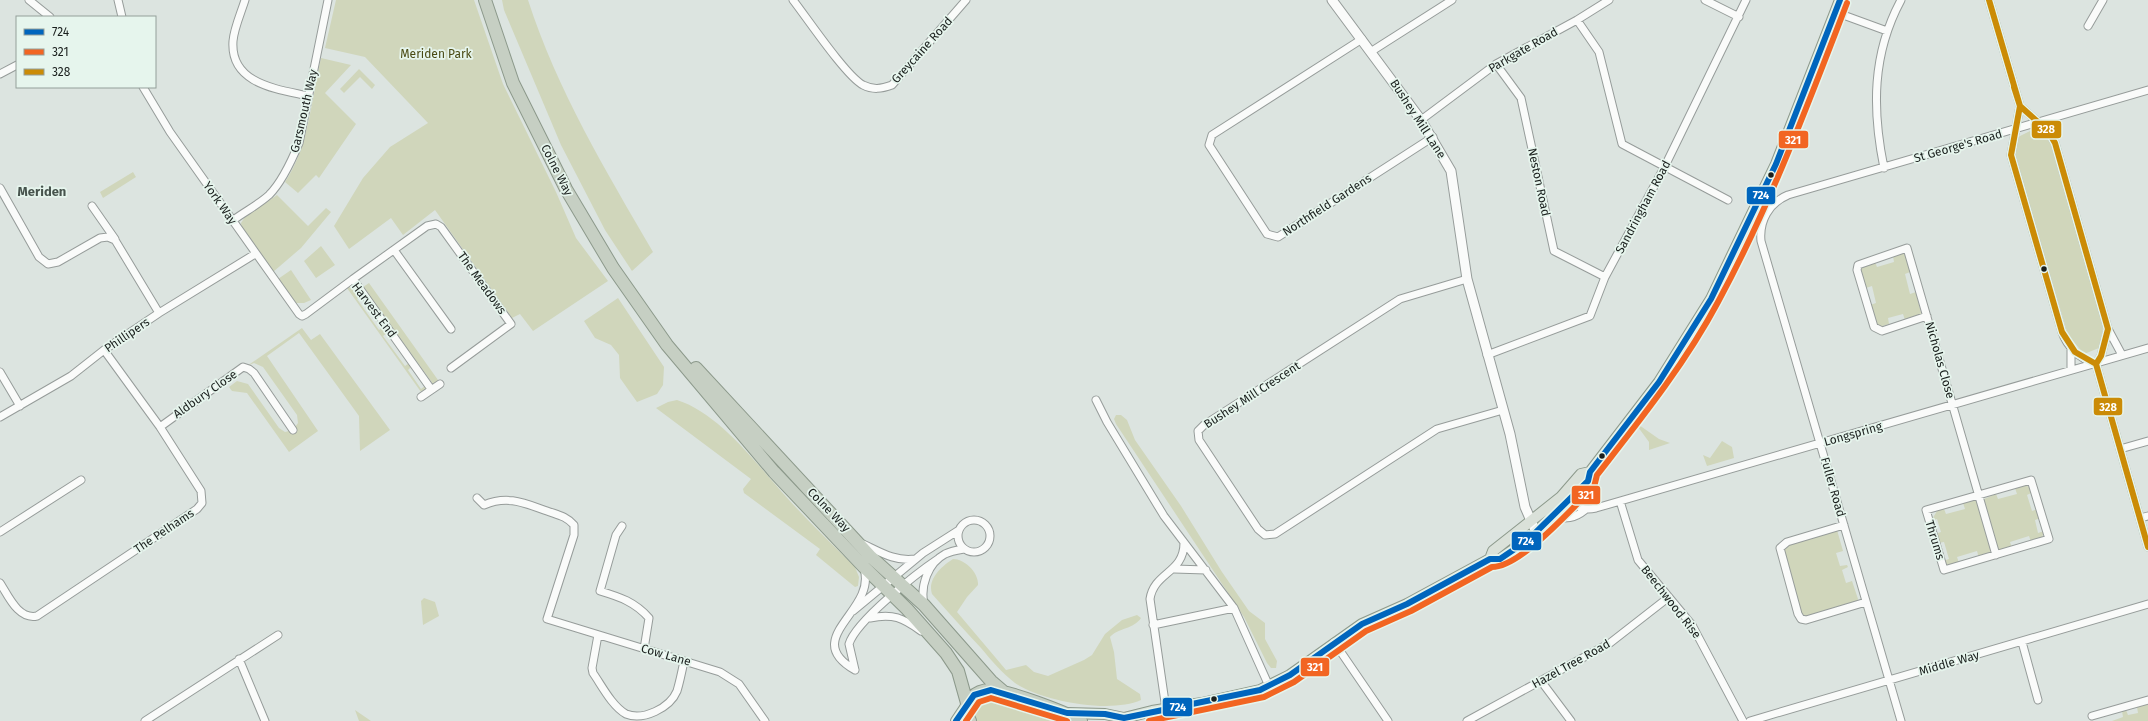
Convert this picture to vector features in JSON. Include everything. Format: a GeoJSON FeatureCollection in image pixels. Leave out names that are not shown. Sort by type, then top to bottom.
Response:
{"type":"FeatureCollection","features":[{"type":"Feature","properties":{"kind":"highway","name":"Colne Way"},"geometry":{"type":"LineString","coordinates":[[485,0],[513,83],[566,189],[613,268],[667,345],[756,452],[938,643],[958,671],[970,721]]}},
{"type":"Feature","properties":{"kind":"highway","name":"Colne Way"},"geometry":{"type":"LineString","coordinates":[[655,326],[673,341],[754,432],[861,543],[871,557],[924,605],[991,681],[1005,693]]}},
{"type":"Feature","properties":{"kind":"highway"},"geometry":{"type":"LineString","coordinates":[[967,705],[974,695],[982,691],[990,690],[1005,693],[1067,714],[1080,721]]}},
{"type":"Feature","properties":{"kind":"main road"},"geometry":{"type":"LineString","coordinates":[[1490,559],[1493,551],[1530,522],[1588,481],[1590,472],[1659,382],[1711,299],[1776,164],[1840,0]]}},
{"type":"Feature","properties":{"kind":"main road"},"geometry":{"type":"LineString","coordinates":[[1067,714],[1105,714],[1122,719],[1250,693],[1269,686],[1300,668],[1334,642],[1362,624],[1407,604],[1490,559],[1500,560],[1520,547],[1553,517],[1566,497]]}},
{"type":"Feature","properties":{"kind":"main road"},"geometry":{"type":"LineString","coordinates":[[956,721],[967,705]]}},
{"type":"Feature","properties":{"kind":"street"},"geometry":{"type":"LineString","coordinates":[[118,0],[122,16]]}},
{"type":"Feature","properties":{"kind":"street"},"geometry":{"type":"LineString","coordinates":[[245,0],[233,41],[235,59],[241,71],[253,80],[267,86],[308,96]]}},
{"type":"Feature","properties":{"kind":"street","name":"Garsmouth Way"},"geometry":{"type":"LineString","coordinates":[[232,220],[269,194],[288,168],[299,143],[328,0]]}},
{"type":"Feature","properties":{"kind":"street","name":"Greycaine Road"},"geometry":{"type":"LineString","coordinates":[[793,0],[854,79],[873,89],[882,89],[892,85],[966,0]]}},
{"type":"Feature","properties":{"kind":"street","name":"Bushey Mill Lane"},"geometry":{"type":"LineString","coordinates":[[1332,0],[1421,120],[1451,171],[1467,279],[1503,410],[1521,483],[1525,507],[1530,522],[1536,532]]}},
{"type":"Feature","properties":{"kind":"street"},"geometry":{"type":"LineString","coordinates":[[1372,52],[1452,0]]}},
{"type":"Feature","properties":{"kind":"street","name":"Parkgate Road"},"geometry":{"type":"LineString","coordinates":[[1421,120],[1496,64],[1577,20],[1609,0]]}},
{"type":"Feature","properties":{"kind":"street"},"geometry":{"type":"LineString","coordinates":[[1705,0],[1739,17]]}},
{"type":"Feature","properties":{"kind":"street","name":"Sandringham Road"},"geometry":{"type":"LineString","coordinates":[[1487,355],[1590,316],[1605,277],[1665,166],[1746,0]]}},
{"type":"Feature","properties":{"kind":"street"},"geometry":{"type":"LineString","coordinates":[[1884,168],[1879,144],[1875,103],[1879,68],[1887,31],[1901,0]]}},
{"type":"Feature","properties":{"kind":"street"},"geometry":{"type":"LineString","coordinates":[[1989,0],[2020,106],[2014,130],[2011,155],[2062,332],[2071,348],[2086,361],[2096,364]]}},
{"type":"Feature","properties":{"kind":"street"},"geometry":{"type":"LineString","coordinates":[[2088,26],[2103,0]]}},
{"type":"Feature","properties":{"kind":"street"},"geometry":{"type":"LineString","coordinates":[[33,1],[49,16]]}},
{"type":"Feature","properties":{"kind":"street"},"geometry":{"type":"LineString","coordinates":[[1835,12],[1887,31]]}},
{"type":"Feature","properties":{"kind":"street"},"geometry":{"type":"LineString","coordinates":[[1577,20],[1599,52],[1622,144],[1728,200]]}},
{"type":"Feature","properties":{"kind":"street","name":"Northfield Gardens"},"geometry":{"type":"LineString","coordinates":[[1362,39],[1212,136],[1209,145],[1267,234],[1278,237],[1432,137]]}},
{"type":"Feature","properties":{"kind":"street","name":"Neston Road"},"geometry":{"type":"LineString","coordinates":[[1496,64],[1521,98],[1554,251],[1605,277]]}},
{"type":"Feature","properties":{"kind":"street"},"geometry":{"type":"LineString","coordinates":[[0,74],[16,66]]}},
{"type":"Feature","properties":{"kind":"street","name":"York Way"},"geometry":{"type":"LineString","coordinates":[[144,88],[170,132],[255,254],[302,316]]}},
{"type":"Feature","properties":{"kind":"street","name":"St George's Road"},"geometry":{"type":"LineString","coordinates":[[1770,207],[1788,195],[2148,90]]}},
{"type":"Feature","properties":{"kind":"street"},"geometry":{"type":"LineString","coordinates":[[2020,106],[2048,131],[2055,143],[2108,329],[2122,355]]}},
{"type":"Feature","properties":{"kind":"street"},"geometry":{"type":"LineString","coordinates":[[0,188],[39,257],[48,264],[58,262],[100,238],[108,237],[115,240]]}},
{"type":"Feature","properties":{"kind":"street"},"geometry":{"type":"LineString","coordinates":[[92,206],[115,240],[159,313]]}},
{"type":"Feature","properties":{"kind":"street","name":"Fuller Road"},"geometry":{"type":"LineString","coordinates":[[1770,207],[1762,223],[1761,241],[1901,721]]}},
{"type":"Feature","properties":{"kind":"street","name":"The Meadows"},"geometry":{"type":"LineString","coordinates":[[353,279],[427,226],[436,224],[441,227],[511,324],[451,368]]}},
{"type":"Feature","properties":{"kind":"street","name":"Nicholas Close"},"geometry":{"type":"LineString","coordinates":[[1927,316],[1882,331],[1877,330],[1874,327],[1857,270],[1858,265],[1907,248],[1927,316],[1953,405]]}},
{"type":"Feature","properties":{"kind":"street"},"geometry":{"type":"LineString","coordinates":[[394,250],[451,329]]}},
{"type":"Feature","properties":{"kind":"street","name":"Phillipers"},"geometry":{"type":"LineString","coordinates":[[0,417],[71,376],[104,350],[159,313],[255,254]]}},
{"type":"Feature","properties":{"kind":"street","name":"Harvest End"},"geometry":{"type":"LineString","coordinates":[[302,316],[353,279],[431,389]]}},
{"type":"Feature","properties":{"kind":"street","name":"Bushey Mill Crescent"},"geometry":{"type":"LineString","coordinates":[[1467,279],[1400,299],[1204,425],[1198,431],[1199,440],[1258,529],[1265,535],[1275,534],[1437,429],[1503,410]]}},
{"type":"Feature","properties":{"kind":"street"},"geometry":{"type":"LineString","coordinates":[[2108,329],[2101,356],[2096,364],[2148,547]]}},
{"type":"Feature","properties":{"kind":"street"},"geometry":{"type":"LineString","coordinates":[[2071,348],[2071,370]]}},
{"type":"Feature","properties":{"kind":"street","name":"Longspring"},"geometry":{"type":"LineString","coordinates":[[1553,517],[1565,519],[1577,517],[1585,510],[2148,348]]}},
{"type":"Feature","properties":{"kind":"street","name":"The Pelhams"},"geometry":{"type":"LineString","coordinates":[[0,584],[22,614],[32,617],[37,616],[197,509],[202,503],[201,491],[160,426],[104,350]]}},
{"type":"Feature","properties":{"kind":"street","name":"Aldbury Close"},"geometry":{"type":"LineString","coordinates":[[160,426],[243,367],[254,373],[293,430]]}},
{"type":"Feature","properties":{"kind":"street"},"geometry":{"type":"LineString","coordinates":[[0,372],[20,406]]}},
{"type":"Feature","properties":{"kind":"street"},"geometry":{"type":"LineString","coordinates":[[421,397],[440,384]]}},
{"type":"Feature","properties":{"kind":"street"},"geometry":{"type":"LineString","coordinates":[[1096,400],[1107,422],[1164,516],[1234,608],[1269,686]]}},
{"type":"Feature","properties":{"kind":"street"},"geometry":{"type":"LineString","coordinates":[[1953,405],[1996,555]]}},
{"type":"Feature","properties":{"kind":"street"},"geometry":{"type":"LineString","coordinates":[[2120,449],[2148,441]]}},
{"type":"Feature","properties":{"kind":"street"},"geometry":{"type":"LineString","coordinates":[[0,532],[81,480]]}},
{"type":"Feature","properties":{"kind":"street","name":"Thrums"},"geometry":{"type":"LineString","coordinates":[[2031,480],[2049,539],[1996,555],[1944,570],[1934,541],[1926,510],[2031,480]]}},
{"type":"Feature","properties":{"kind":"street"},"geometry":{"type":"LineString","coordinates":[[1566,497],[1579,509],[1585,510]]}},
{"type":"Feature","properties":{"kind":"street","name":"Cow Lane"},"geometry":{"type":"LineString","coordinates":[[477,498],[484,505],[496,500],[525,502],[567,517],[574,525],[572,540],[547,619],[684,661],[712,668],[734,680],[747,693],[765,721]]}},
{"type":"Feature","properties":{"kind":"street","name":"Beechwood Rise"},"geometry":{"type":"LineString","coordinates":[[1620,501],[1638,560],[1699,636],[1743,721]]}},
{"type":"Feature","properties":{"kind":"street"},"geometry":{"type":"LineString","coordinates":[[2140,518],[2148,516]]}},
{"type":"Feature","properties":{"kind":"street"},"geometry":{"type":"LineString","coordinates":[[959,530],[959,542],[964,549],[971,552],[981,550],[988,543],[989,535],[986,527],[976,521],[964,524],[959,530],[916,558],[853,612],[840,626],[835,645],[838,657],[843,664],[855,670],[849,644],[857,628],[903,587],[946,553],[964,549]]}},
{"type":"Feature","properties":{"kind":"street"},"geometry":{"type":"LineString","coordinates":[[1844,525],[1783,543],[1780,548],[1782,558],[1799,616],[1803,620],[1866,602]]}},
{"type":"Feature","properties":{"kind":"street"},"geometry":{"type":"LineString","coordinates":[[622,526],[616,535],[600,591],[624,598],[640,608],[649,618],[644,649]]}},
{"type":"Feature","properties":{"kind":"street"},"geometry":{"type":"LineString","coordinates":[[861,543],[893,557],[904,560],[916,558]]}},
{"type":"Feature","properties":{"kind":"street"},"geometry":{"type":"LineString","coordinates":[[1166,709],[1150,599],[1153,589],[1159,580],[1174,569],[1183,554],[1184,543]]}},
{"type":"Feature","properties":{"kind":"street"},"geometry":{"type":"LineString","coordinates":[[924,605],[922,592],[924,581],[938,559]]}},
{"type":"Feature","properties":{"kind":"street"},"geometry":{"type":"LineString","coordinates":[[853,612],[866,590],[864,567]]}},
{"type":"Feature","properties":{"kind":"street"},"geometry":{"type":"LineString","coordinates":[[1174,569],[1206,570]]}},
{"type":"Feature","properties":{"kind":"street","name":"Hazel Tree Road"},"geometry":{"type":"LineString","coordinates":[[1467,721],[1610,643],[1669,597]]}},
{"type":"Feature","properties":{"kind":"street","name":"Middle Way"},"geometry":{"type":"LineString","coordinates":[[1750,721],[2148,604]]}},
{"type":"Feature","properties":{"kind":"street"},"geometry":{"type":"LineString","coordinates":[[1153,625],[1234,608]]}},
{"type":"Feature","properties":{"kind":"street"},"geometry":{"type":"LineString","coordinates":[[869,618],[883,615],[904,619],[938,643]]}},
{"type":"Feature","properties":{"kind":"street"},"geometry":{"type":"LineString","coordinates":[[145,721],[278,635]]}},
{"type":"Feature","properties":{"kind":"street"},"geometry":{"type":"LineString","coordinates":[[598,635],[592,668],[593,673],[619,709],[630,717],[654,714],[668,703],[677,691],[684,661]]}},
{"type":"Feature","properties":{"kind":"street"},"geometry":{"type":"LineString","coordinates":[[1334,642],[1388,721]]}},
{"type":"Feature","properties":{"kind":"street"},"geometry":{"type":"LineString","coordinates":[[2022,642],[2038,700]]}},
{"type":"Feature","properties":{"kind":"street"},"geometry":{"type":"LineString","coordinates":[[239,659],[265,721]]}},
{"type":"Feature","properties":{"kind":"street"},"geometry":{"type":"LineString","coordinates":[[1541,681],[1571,721]]}},
{"type":"Feature","properties":{"kind":"street"},"geometry":{"type":"LineString","coordinates":[[2092,716],[2148,700]]}},
{"type":"Feature","properties":{"kind":"green space","name":"Meriden Park"},"geometry":{"type":"Polygon","coordinates":[[[336,0],[474,0],[503,84],[556,192],[576,238],[608,281],[533,331],[520,314],[512,318],[435,210],[403,235],[391,218],[349,249],[334,226],[363,178],[390,147],[428,123],[365,57],[325,48],[336,0]]]}},
{"type":"Feature","properties":{"kind":"green space"},"geometry":{"type":"Polygon","coordinates":[[[502,0],[528,0],[553,66],[568,98],[600,160],[653,252],[632,271],[605,230],[561,145],[504,10],[502,0]]]}},
{"type":"Feature","properties":{"kind":"green space"},"geometry":{"type":"Polygon","coordinates":[[[321,58],[351,65],[325,93],[356,124],[319,178],[316,175],[298,193],[285,182],[293,169],[304,139],[321,58]]]}},
{"type":"Feature","properties":{"kind":"green space"},"geometry":{"type":"Polygon","coordinates":[[[359,69],[375,85],[372,89],[360,77],[344,93],[340,89],[359,69]]]}},
{"type":"Feature","properties":{"kind":"green space"},"geometry":{"type":"Polygon","coordinates":[[[2030,131],[2042,134],[2050,142],[2102,320],[2103,329],[2099,348],[2084,354],[2068,335],[2014,154],[2018,137],[2030,131]]]}},
{"type":"Feature","properties":{"kind":"green space"},"geometry":{"type":"Polygon","coordinates":[[[133,172],[136,177],[103,198],[100,192],[133,172]]]}},
{"type":"Feature","properties":{"kind":"green space"},"geometry":{"type":"Polygon","coordinates":[[[277,195],[308,226],[326,208],[331,212],[301,248],[273,272],[242,228],[241,223],[245,217],[277,195]]]}},
{"type":"Feature","properties":{"kind":"green space"},"geometry":{"type":"Polygon","coordinates":[[[321,246],[335,265],[316,278],[304,261],[321,246]]]}},
{"type":"Feature","properties":{"kind":"green space"},"geometry":{"type":"Polygon","coordinates":[[[1903,253],[1906,255],[1910,272],[1905,274],[1910,294],[1916,292],[1921,313],[1920,316],[1905,320],[1903,314],[1888,318],[1889,324],[1879,327],[1876,325],[1870,305],[1876,303],[1872,286],[1866,288],[1860,269],[1863,265],[1875,262],[1877,267],[1894,262],[1893,256],[1903,253]]]}},
{"type":"Feature","properties":{"kind":"green space"},"geometry":{"type":"Polygon","coordinates":[[[291,270],[311,300],[304,303],[295,303],[278,279],[291,270]]]}},
{"type":"Feature","properties":{"kind":"green space"},"geometry":{"type":"Polygon","coordinates":[[[369,283],[438,380],[433,384],[363,287],[369,283]]]}},
{"type":"Feature","properties":{"kind":"green space"},"geometry":{"type":"Polygon","coordinates":[[[350,287],[358,290],[361,296],[357,299],[379,330],[383,327],[387,333],[383,336],[405,366],[409,363],[411,367],[408,370],[421,389],[425,386],[427,388],[421,392],[347,288],[350,287]]]}},
{"type":"Feature","properties":{"kind":"green space"},"geometry":{"type":"Polygon","coordinates":[[[618,298],[664,367],[663,385],[657,394],[637,402],[620,378],[619,355],[611,345],[595,338],[584,321],[618,298]]]}},
{"type":"Feature","properties":{"kind":"green space"},"geometry":{"type":"Polygon","coordinates":[[[302,328],[311,340],[320,334],[390,430],[360,451],[359,416],[299,333],[267,356],[318,431],[289,452],[247,393],[232,391],[229,387],[237,381],[248,384],[279,428],[285,432],[293,430],[298,423],[297,415],[263,367],[254,363],[247,366],[302,328]]]}},
{"type":"Feature","properties":{"kind":"green space"},"geometry":{"type":"Polygon","coordinates":[[[677,400],[693,407],[709,417],[738,442],[797,509],[855,567],[859,577],[858,586],[855,587],[816,555],[820,549],[744,493],[743,489],[751,479],[656,408],[668,402],[677,400]]]}},
{"type":"Feature","properties":{"kind":"green space"},"geometry":{"type":"Polygon","coordinates":[[[1116,415],[1121,415],[1127,420],[1135,440],[1181,506],[1222,572],[1249,611],[1265,623],[1265,639],[1277,661],[1276,668],[1271,668],[1267,663],[1244,617],[1116,424],[1114,419],[1116,415]]]}},
{"type":"Feature","properties":{"kind":"green space"},"geometry":{"type":"Polygon","coordinates":[[[1639,425],[1659,439],[1670,443],[1649,450],[1649,442],[1638,427],[1639,425]]]}},
{"type":"Feature","properties":{"kind":"green space"},"geometry":{"type":"Polygon","coordinates":[[[1722,441],[1732,447],[1734,458],[1707,466],[1703,455],[1710,458],[1722,441]]]}},
{"type":"Feature","properties":{"kind":"green space"},"geometry":{"type":"Polygon","coordinates":[[[2025,485],[2033,492],[2027,495],[2032,511],[2038,509],[2041,518],[2035,520],[2038,533],[2044,531],[2042,538],[2031,542],[2029,536],[2010,542],[2012,548],[2000,551],[1998,550],[1984,499],[1996,494],[1998,499],[2017,494],[2015,488],[2025,485]]]}},
{"type":"Feature","properties":{"kind":"green space"},"geometry":{"type":"Polygon","coordinates":[[[1976,500],[1991,549],[1989,555],[1979,558],[1977,551],[1957,557],[1959,563],[1949,566],[1943,561],[1949,559],[1944,542],[1938,543],[1935,534],[1941,532],[1937,519],[1931,521],[1937,511],[1944,509],[1946,514],[1965,509],[1963,503],[1976,500]]]}},
{"type":"Feature","properties":{"kind":"green space"},"geometry":{"type":"Polygon","coordinates":[[[1837,530],[1843,551],[1836,553],[1840,566],[1847,565],[1848,567],[1842,570],[1846,583],[1852,581],[1858,599],[1857,602],[1806,617],[1800,612],[1783,547],[1837,530]]]}},
{"type":"Feature","properties":{"kind":"green space"},"geometry":{"type":"Polygon","coordinates":[[[953,559],[962,561],[966,564],[974,572],[978,580],[978,585],[967,597],[957,612],[1006,670],[1026,665],[1034,672],[1048,676],[1092,655],[1105,634],[1122,620],[1137,615],[1141,618],[1138,622],[1113,634],[1110,637],[1114,652],[1117,679],[1140,694],[1141,700],[1128,704],[1112,706],[1076,704],[1042,695],[1015,683],[997,666],[932,594],[932,583],[936,574],[944,565],[953,559]]]}},
{"type":"Feature","properties":{"kind":"green space"},"geometry":{"type":"Polygon","coordinates":[[[424,598],[435,602],[439,616],[423,625],[421,601],[424,598]]]}},
{"type":"Feature","properties":{"kind":"green space"},"geometry":{"type":"Polygon","coordinates":[[[988,696],[997,696],[1070,721],[976,721],[974,713],[976,706],[980,700],[988,696]]]}},
{"type":"Feature","properties":{"kind":"green space"},"geometry":{"type":"Polygon","coordinates":[[[2148,703],[2148,721],[2112,721],[2123,717],[2122,711],[2126,710],[2128,715],[2138,713],[2137,707],[2148,703]]]}},
{"type":"Feature","properties":{"kind":"green space"},"geometry":{"type":"Polygon","coordinates":[[[355,710],[371,721],[359,721],[355,710]]]}},
{"type":"Feature","properties":{"kind":"transit line","name":"724"},"geometry":{"type":"LineString","coordinates":[[956,721],[974,695],[991,690],[1067,713],[1105,714],[1124,718],[1260,690],[1290,675],[1362,624],[1407,604],[1490,559],[1500,559],[1528,540],[1588,481],[1590,472],[1659,382],[1711,299],[1776,164],[1840,0]]}},
{"type":"Feature","properties":{"kind":"transit line","name":"328"},"geometry":{"type":"LineString","coordinates":[[1989,0],[2020,106],[2048,131],[2055,143],[2108,329],[2101,356],[2096,364],[2148,547]]}},
{"type":"Feature","properties":{"kind":"transit line","name":"321"},"geometry":{"type":"LineString","coordinates":[[1149,721],[1264,697],[1294,682],[1366,631],[1411,611],[1492,567],[1504,564],[1517,557],[1546,535],[1560,522],[1594,487],[1597,475],[1677,369],[1718,302],[1755,229],[1771,192],[1803,117],[1847,3]]}},
{"type":"Feature","properties":{"kind":"transit line","name":"328"},"geometry":{"type":"LineString","coordinates":[[2014,87],[2020,106],[2011,155],[2062,332],[2075,352],[2096,364]]}},
{"type":"Feature","properties":{"kind":"transit line","name":"321"},"geometry":{"type":"LineString","coordinates":[[966,721],[979,702],[991,698],[1067,721]]}},
{"type":"Feature","properties":{"kind":"district","name":"Meriden"},"geometry":{"type":"Point","coordinates":[42,191]}}]}
